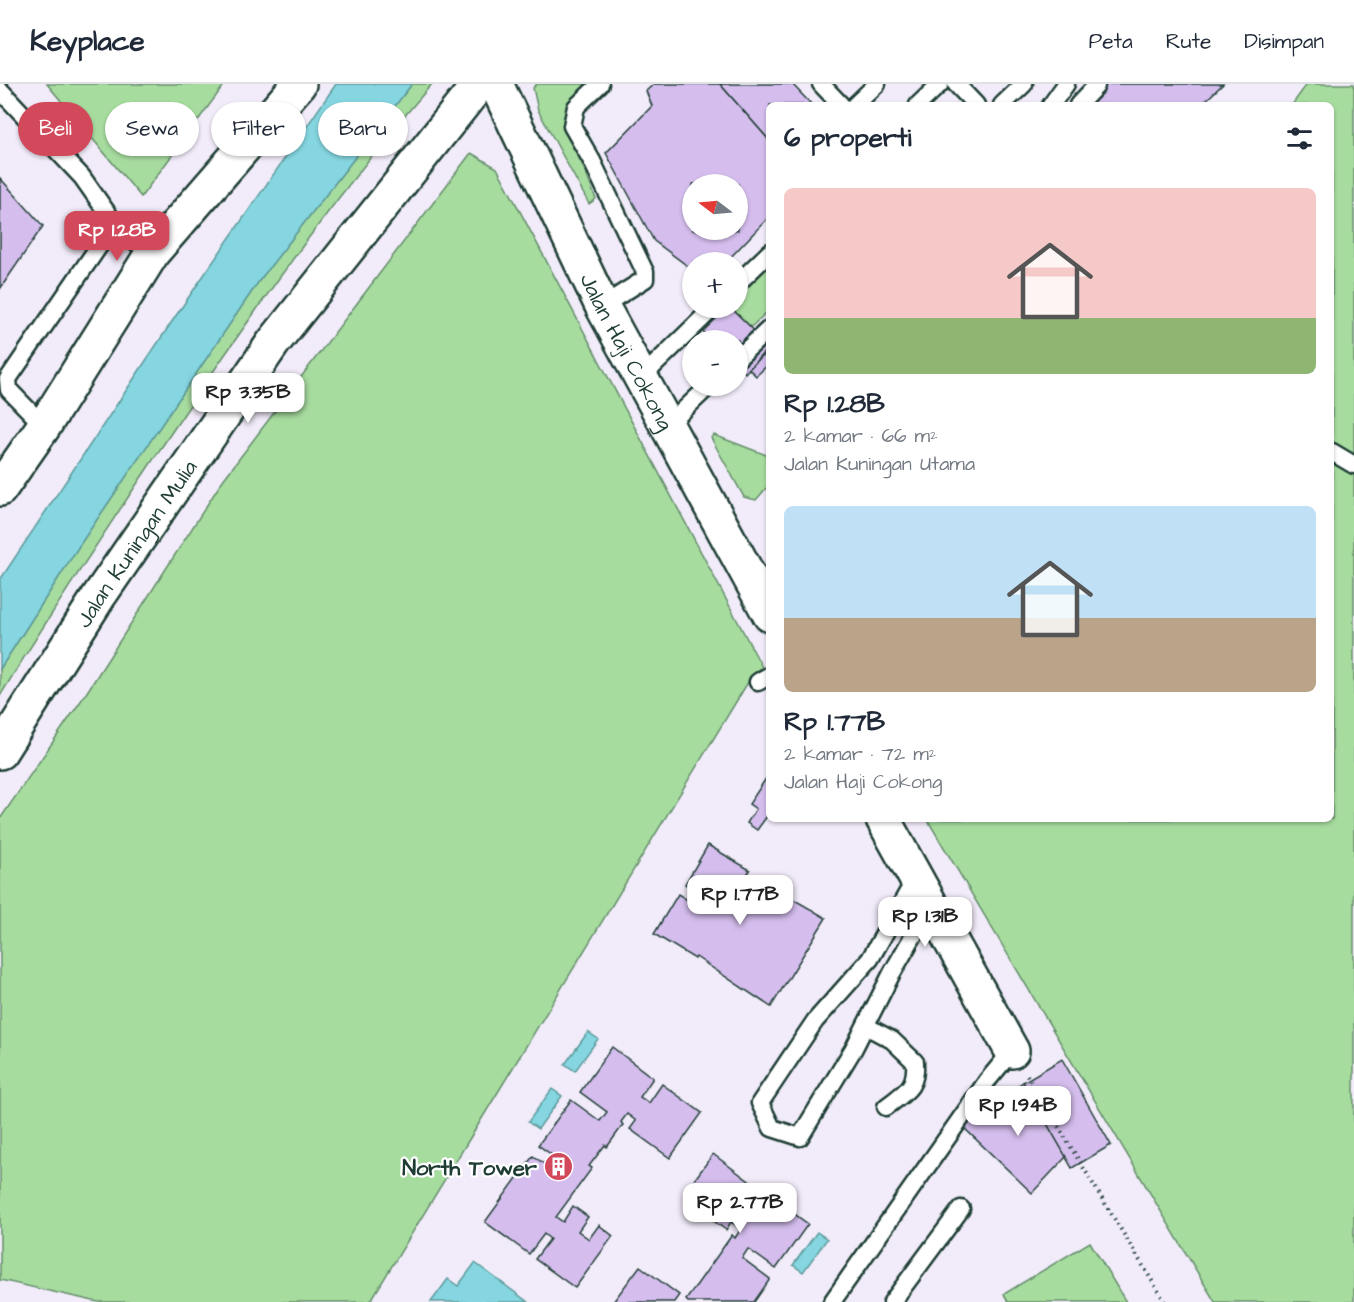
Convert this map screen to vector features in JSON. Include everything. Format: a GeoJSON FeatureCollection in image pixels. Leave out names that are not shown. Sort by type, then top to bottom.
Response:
{"type":"FeatureCollection","features":[{"type":"Feature","properties":{"kind":"street"},"geometry":{"type":"LineString","coordinates":[[5,470],[44,426],[153,252],[299,84]]}},
{"type":"Feature","properties":{"kind":"street","name":"Jalan Kuningan Mulia"},"geometry":{"type":"LineString","coordinates":[[0,752],[99,596],[273,343],[478,84]]}},
{"type":"Feature","properties":{"kind":"street","name":"Jalan Haji Cokong"},"geometry":{"type":"LineString","coordinates":[[496,84],[602,306],[766,608]]}},
{"type":"Feature","properties":{"kind":"street"},"geometry":{"type":"LineString","coordinates":[[885,822],[1012,1051]]}},
{"type":"Feature","properties":{"kind":"lane"},"geometry":{"type":"LineString","coordinates":[[600,84],[576,107],[572,126],[592,161],[645,272],[645,279],[602,306]]}},
{"type":"Feature","properties":{"kind":"lane"},"geometry":{"type":"LineString","coordinates":[[821,84],[838,102]]}},
{"type":"Feature","properties":{"kind":"lane"},"geometry":{"type":"LineString","coordinates":[[858,102],[877,84]]}},
{"type":"Feature","properties":{"kind":"lane"},"geometry":{"type":"LineString","coordinates":[[921,102],[940,84]]}},
{"type":"Feature","properties":{"kind":"lane"},"geometry":{"type":"LineString","coordinates":[[956,84],[973,102]]}},
{"type":"Feature","properties":{"kind":"lane"},"geometry":{"type":"LineString","coordinates":[[1005,102],[1024,84]]}},
{"type":"Feature","properties":{"kind":"lane"},"geometry":{"type":"LineString","coordinates":[[1053,102],[1066,84]]}},
{"type":"Feature","properties":{"kind":"lane"},"geometry":{"type":"LineString","coordinates":[[1081,102],[1096,86]]}},
{"type":"Feature","properties":{"kind":"lane"},"geometry":{"type":"LineString","coordinates":[[0,90],[82,177],[122,234],[153,252]]}},
{"type":"Feature","properties":{"kind":"lane"},"geometry":{"type":"LineString","coordinates":[[44,426],[9,390],[8,379],[114,224]]}},
{"type":"Feature","properties":{"kind":"lane"},"geometry":{"type":"LineString","coordinates":[[748,273],[766,256]]}},
{"type":"Feature","properties":{"kind":"lane"},"geometry":{"type":"LineString","coordinates":[[641,378],[703,318]]}},
{"type":"Feature","properties":{"kind":"lane"},"geometry":{"type":"LineString","coordinates":[[748,349],[766,332]]}},
{"type":"Feature","properties":{"kind":"lane"},"geometry":{"type":"LineString","coordinates":[[667,426],[698,396]]}},
{"type":"Feature","properties":{"kind":"lane"},"geometry":{"type":"LineString","coordinates":[[1334,453],[1354,465]]}},
{"type":"Feature","properties":{"kind":"lane"},"geometry":{"type":"LineString","coordinates":[[923,891],[866,1026],[800,1137],[772,1128],[760,1103],[815,1021],[870,958],[923,891]]}},
{"type":"Feature","properties":{"kind":"lane"},"geometry":{"type":"LineString","coordinates":[[866,1026],[892,1040],[915,1062],[916,1076],[912,1086],[886,1107]]}},
{"type":"Feature","properties":{"kind":"lane"},"geometry":{"type":"LineString","coordinates":[[832,1302],[987,1081],[1012,1051]]}},
{"type":"Feature","properties":{"kind":"lane"},"geometry":{"type":"LineString","coordinates":[[892,1302],[961,1209]]}},
{"type":"Feature","properties":{"kind":"path"},"geometry":{"type":"LineString","coordinates":[[1012,1051],[1165,1302]]}},
{"type":"Feature","properties":{"kind":"green space"},"geometry":{"type":"Polygon","coordinates":[[[47,84],[225,84],[199,119],[199,102],[105,102],[105,154],[93,139],[93,102],[62,102],[47,84]]]}},
{"type":"Feature","properties":{"kind":"green space"},"geometry":{"type":"Polygon","coordinates":[[[412,84],[432,84],[408,112],[408,102],[398,102],[412,84]]]}},
{"type":"Feature","properties":{"kind":"green space"},"geometry":{"type":"Polygon","coordinates":[[[537,84],[589,84],[566,123],[596,199],[589,204],[538,110],[533,88],[537,84]]]}},
{"type":"Feature","properties":{"kind":"green space"},"geometry":{"type":"Polygon","coordinates":[[[1307,84],[1354,84],[1354,1302],[1215,1302],[929,822],[1334,822],[1334,102],[1294,102],[1307,84]]]}},
{"type":"Feature","properties":{"kind":"green space"},"geometry":{"type":"Polygon","coordinates":[[[471,153],[497,168],[762,667],[753,674],[370,1302],[98,1302],[0,1280],[0,819],[85,695],[223,480],[471,153]]]}},
{"type":"Feature","properties":{"kind":"green space"},"geometry":{"type":"Polygon","coordinates":[[[107,156],[171,156],[141,197],[107,156]]]}},
{"type":"Feature","properties":{"kind":"green space"},"geometry":{"type":"Polygon","coordinates":[[[356,156],[372,156],[303,245],[184,414],[0,696],[0,669],[79,546],[259,281],[356,156]]]}},
{"type":"Feature","properties":{"kind":"green space"},"geometry":{"type":"Polygon","coordinates":[[[766,265],[766,313],[751,327],[742,318],[748,318],[748,282],[766,265]]]}},
{"type":"Feature","properties":{"kind":"green space"},"geometry":{"type":"Polygon","coordinates":[[[714,435],[766,455],[766,488],[756,500],[744,497],[711,438],[714,435]]]}},
{"type":"Feature","properties":{"kind":"green space"},"geometry":{"type":"Polygon","coordinates":[[[1090,1242],[1126,1302],[1008,1302],[1004,1294],[1090,1242]]]}},
{"type":"Feature","properties":{"kind":"water"},"geometry":{"type":"Polygon","coordinates":[[[336,84],[412,84],[398,102],[324,102],[336,84]]]}},
{"type":"Feature","properties":{"kind":"water"},"geometry":{"type":"Polygon","coordinates":[[[318,110],[318,156],[356,156],[259,281],[79,546],[0,669],[0,580],[175,317],[286,156],[306,156],[306,127],[318,110]]]}},
{"type":"Feature","properties":{"kind":"water"},"geometry":{"type":"Polygon","coordinates":[[[588,1032],[598,1039],[575,1071],[565,1064],[588,1032]]]}},
{"type":"Feature","properties":{"kind":"water"},"geometry":{"type":"Polygon","coordinates":[[[552,1089],[562,1096],[538,1129],[528,1122],[552,1089]]]}},
{"type":"Feature","properties":{"kind":"water"},"geometry":{"type":"Polygon","coordinates":[[[817,1232],[827,1239],[803,1272],[793,1265],[817,1232]]]}},
{"type":"Feature","properties":{"kind":"water"},"geometry":{"type":"Polygon","coordinates":[[[475,1263],[528,1302],[431,1302],[448,1279],[458,1286],[475,1263]]]}},
{"type":"Feature","properties":{"kind":"building"},"geometry":{"type":"Polygon","coordinates":[[[654,84],[720,84],[766,136],[766,220],[748,239],[748,174],[682,174],[682,240],[747,240],[736,252],[682,252],[682,262],[654,241],[606,153],[652,106],[646,91],[654,84]]]}},
{"type":"Feature","properties":{"kind":"building"},"geometry":{"type":"Polygon","coordinates":[[[720,84],[792,84],[809,102],[766,102],[766,136],[720,84]]]}},
{"type":"Feature","properties":{"kind":"building"},"geometry":{"type":"Polygon","coordinates":[[[1095,84],[1223,84],[1204,102],[1093,102],[1103,93],[1095,84]]]}},
{"type":"Feature","properties":{"kind":"building"},"geometry":{"type":"Polygon","coordinates":[[[0,178],[43,226],[0,289],[0,178]]]}},
{"type":"Feature","properties":{"kind":"building"},"geometry":{"type":"Polygon","coordinates":[[[693,318],[741,318],[766,342],[766,350],[748,370],[748,330],[702,330],[691,320],[693,318]]]}},
{"type":"Feature","properties":{"kind":"building"},"geometry":{"type":"Polygon","coordinates":[[[763,355],[766,358],[766,367],[756,376],[749,369],[763,355]]]}},
{"type":"Feature","properties":{"kind":"building"},"geometry":{"type":"Polygon","coordinates":[[[766,778],[766,818],[757,830],[747,823],[756,809],[749,804],[766,778]]]}},
{"type":"Feature","properties":{"kind":"building"},"geometry":{"type":"Polygon","coordinates":[[[708,845],[750,870],[748,873],[826,918],[771,1007],[696,957],[695,959],[654,934],[678,894],[689,901],[696,891],[685,884],[708,845]]]}},
{"type":"Feature","properties":{"kind":"building","name":"North Tower"},"geometry":{"type":"Polygon","coordinates":[[[612,1047],[653,1078],[640,1097],[649,1103],[662,1084],[702,1113],[670,1158],[630,1129],[636,1121],[627,1114],[621,1122],[623,1125],[607,1147],[605,1145],[589,1166],[592,1168],[556,1217],[563,1222],[573,1206],[588,1217],[578,1231],[589,1239],[599,1225],[613,1236],[575,1288],[535,1259],[550,1239],[544,1234],[529,1254],[485,1222],[533,1156],[546,1165],[552,1155],[538,1145],[571,1100],[600,1121],[607,1112],[580,1092],[612,1047]]]}},
{"type":"Feature","properties":{"kind":"building"},"geometry":{"type":"Polygon","coordinates":[[[1062,1059],[1111,1145],[1072,1168],[1023,1082],[1062,1059]]]}},
{"type":"Feature","properties":{"kind":"building"},"geometry":{"type":"Polygon","coordinates":[[[1023,1082],[1066,1157],[1032,1193],[961,1125],[1023,1082]]]}},
{"type":"Feature","properties":{"kind":"building"},"geometry":{"type":"Polygon","coordinates":[[[713,1154],[757,1187],[744,1205],[753,1212],[767,1194],[808,1224],[776,1269],[748,1249],[742,1258],[770,1279],[754,1302],[688,1302],[686,1300],[732,1235],[735,1238],[741,1229],[731,1222],[726,1230],[686,1201],[692,1193],[687,1190],[713,1154]]]}},
{"type":"Feature","properties":{"kind":"building"},"geometry":{"type":"Polygon","coordinates":[[[640,1266],[679,1295],[674,1302],[613,1302],[640,1266]]]}},
{"type":"Feature","properties":{"kind":"place","name":"North Tower"},"geometry":{"type":"Point","coordinates":[558,1167]}}]}
